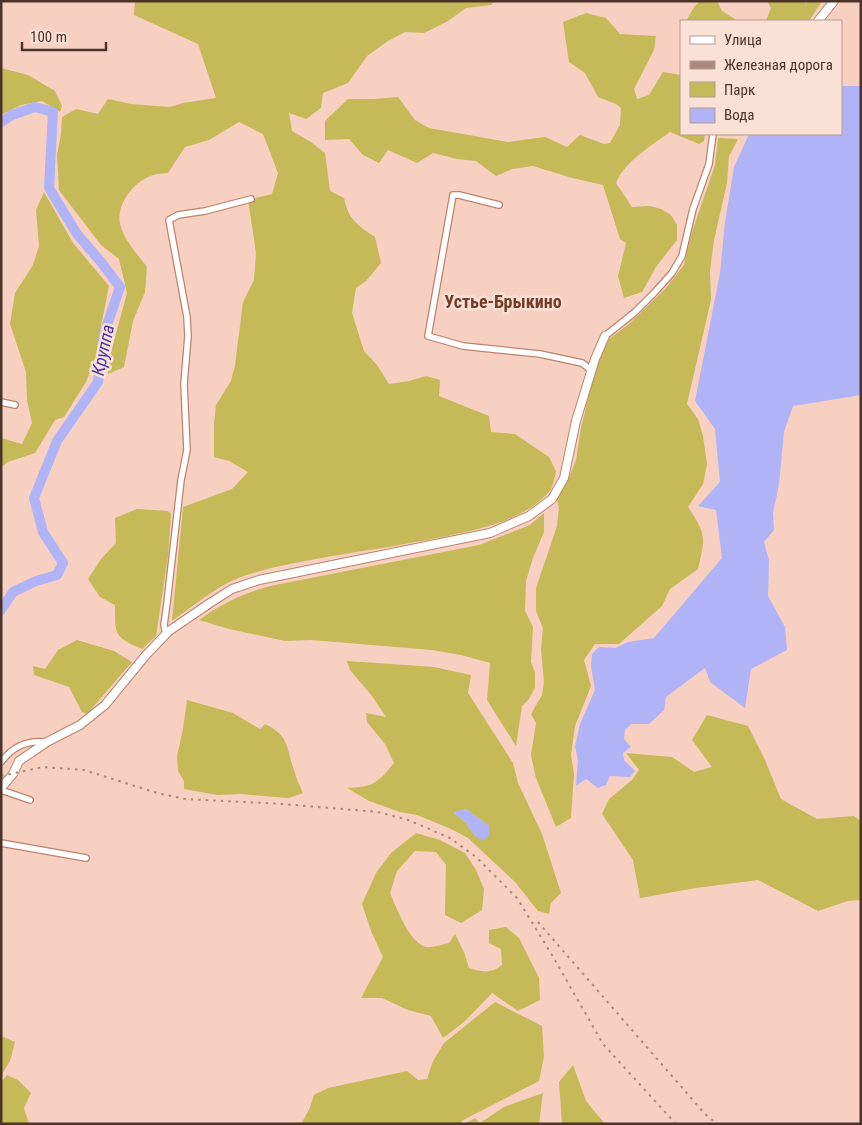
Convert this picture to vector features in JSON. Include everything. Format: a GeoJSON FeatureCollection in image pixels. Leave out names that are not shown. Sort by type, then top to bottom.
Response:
{"type":"FeatureCollection","features":[{"type":"Feature","properties":{"kind":"street"},"geometry":{"type":"LineString","coordinates":[[819,20],[834,1]]}},
{"type":"Feature","properties":{"kind":"street"},"geometry":{"type":"LineString","coordinates":[[30,800],[1,789],[13,774],[19,761],[46,742],[80,725],[105,705],[127,676],[166,635],[232,589],[259,580],[490,534],[529,516],[552,499],[564,478],[576,421],[591,370],[605,336],[634,313],[655,292],[672,273],[682,256],[693,209],[709,164],[714,135]]}},
{"type":"Feature","properties":{"kind":"street"},"geometry":{"type":"LineString","coordinates":[[499,204],[453,195],[428,336],[463,346],[540,354],[582,363],[591,370]]}},
{"type":"Feature","properties":{"kind":"street"},"geometry":{"type":"LineString","coordinates":[[166,635],[164,625],[186,450],[184,384],[188,336],[187,318],[169,220],[178,215],[205,211],[251,199]]}},
{"type":"Feature","properties":{"kind":"street"},"geometry":{"type":"LineString","coordinates":[[1,402],[15,405]]}},
{"type":"Feature","properties":{"kind":"street"},"geometry":{"type":"LineString","coordinates":[[1,762],[9,752],[32,741],[46,742]]}},
{"type":"Feature","properties":{"kind":"street"},"geometry":{"type":"LineString","coordinates":[[1,844],[86,858]]}},
{"type":"Feature","properties":{"kind":"green space"},"geometry":{"type":"Polygon","coordinates":[[[135,1],[495,1],[491,5],[466,8],[448,21],[424,33],[405,32],[388,41],[367,56],[348,83],[323,93],[321,108],[306,119],[289,113],[292,131],[325,153],[330,191],[344,198],[351,217],[375,237],[381,263],[366,281],[356,288],[352,313],[364,351],[377,365],[389,384],[426,376],[440,380],[439,396],[489,416],[491,432],[515,434],[549,457],[556,471],[552,487],[538,502],[514,517],[474,530],[252,573],[219,588],[172,621],[183,507],[232,489],[248,472],[229,461],[214,457],[214,424],[216,405],[231,381],[235,365],[243,302],[254,280],[256,253],[248,200],[272,194],[278,173],[263,134],[239,122],[209,140],[185,147],[168,173],[146,178],[133,188],[124,201],[119,216],[122,230],[128,241],[147,267],[145,292],[133,321],[124,367],[108,374],[109,359],[127,293],[119,259],[101,245],[59,190],[57,155],[62,117],[76,109],[98,114],[108,99],[131,104],[170,107],[216,98],[198,44],[134,15],[135,1]]]}},
{"type":"Feature","properties":{"kind":"green space"},"geometry":{"type":"Polygon","coordinates":[[[700,1],[717,1],[722,11],[736,20],[687,20],[700,1]]]}},
{"type":"Feature","properties":{"kind":"green space"},"geometry":{"type":"Polygon","coordinates":[[[767,1],[805,1],[806,4],[808,1],[822,1],[810,20],[766,20],[771,8],[767,1]]]}},
{"type":"Feature","properties":{"kind":"green space"},"geometry":{"type":"Polygon","coordinates":[[[586,13],[606,18],[620,34],[656,36],[654,50],[634,89],[637,99],[649,95],[663,72],[680,75],[680,135],[705,135],[704,141],[699,144],[670,132],[632,161],[616,183],[632,207],[650,206],[661,209],[671,215],[677,225],[677,240],[656,267],[642,292],[624,298],[618,276],[626,243],[620,239],[603,185],[533,166],[512,169],[496,176],[476,161],[457,159],[433,153],[417,163],[388,150],[379,163],[363,155],[349,139],[325,140],[325,121],[348,99],[398,97],[415,120],[429,128],[508,142],[545,137],[567,147],[580,135],[604,144],[610,143],[620,125],[621,108],[598,97],[585,73],[569,62],[563,22],[586,13]]]}},
{"type":"Feature","properties":{"kind":"green space"},"geometry":{"type":"Polygon","coordinates":[[[1,68],[28,75],[55,91],[62,106],[60,112],[42,101],[21,105],[1,115],[1,68]]]}},
{"type":"Feature","properties":{"kind":"green space"},"geometry":{"type":"Polygon","coordinates":[[[718,138],[738,139],[729,156],[727,183],[714,240],[710,271],[711,300],[687,404],[698,419],[703,436],[707,464],[703,484],[688,507],[699,524],[703,537],[698,569],[670,589],[662,606],[619,644],[595,644],[584,660],[591,686],[575,726],[571,755],[574,774],[571,818],[556,827],[536,778],[531,755],[536,723],[531,714],[542,695],[544,682],[541,649],[543,628],[536,611],[536,588],[557,526],[559,509],[557,499],[568,480],[576,460],[581,428],[596,368],[608,340],[629,324],[666,288],[684,265],[691,235],[715,165],[718,138]]]}},
{"type":"Feature","properties":{"kind":"green space"},"geometry":{"type":"Polygon","coordinates":[[[44,192],[73,243],[109,286],[97,354],[86,382],[64,417],[55,420],[35,453],[8,462],[1,467],[1,438],[22,444],[32,423],[27,400],[26,372],[10,324],[15,293],[33,265],[39,246],[36,210],[44,192]]]}},
{"type":"Feature","properties":{"kind":"green space"},"geometry":{"type":"Polygon","coordinates":[[[137,509],[168,511],[171,514],[168,557],[156,636],[142,649],[121,638],[116,629],[115,605],[100,597],[88,579],[101,559],[116,543],[115,518],[137,509]]]}},
{"type":"Feature","properties":{"kind":"green space"},"geometry":{"type":"Polygon","coordinates":[[[544,513],[544,532],[526,581],[525,611],[533,627],[531,662],[535,672],[535,688],[529,699],[522,706],[516,746],[487,700],[490,663],[432,650],[311,640],[285,641],[229,629],[199,620],[233,600],[260,589],[479,545],[530,525],[544,513]]]}},
{"type":"Feature","properties":{"kind":"green space"},"geometry":{"type":"Polygon","coordinates":[[[77,640],[114,651],[132,662],[87,714],[82,712],[69,687],[34,675],[33,666],[45,669],[58,650],[77,640]]]}},
{"type":"Feature","properties":{"kind":"green space"},"geometry":{"type":"Polygon","coordinates":[[[347,661],[434,667],[471,675],[468,693],[513,763],[518,783],[542,834],[561,893],[551,903],[549,914],[538,911],[515,882],[468,838],[417,815],[400,812],[369,801],[347,788],[374,783],[394,763],[385,744],[367,722],[366,713],[386,717],[372,696],[350,670],[347,661]],[[466,809],[454,813],[465,822],[476,837],[489,826],[466,809]]]}},
{"type":"Feature","properties":{"kind":"green space"},"geometry":{"type":"Polygon","coordinates":[[[187,700],[233,713],[260,729],[265,724],[279,733],[286,743],[303,793],[289,798],[240,794],[217,795],[184,789],[184,781],[178,771],[177,756],[187,700]]]}},
{"type":"Feature","properties":{"kind":"green space"},"geometry":{"type":"Polygon","coordinates":[[[707,715],[748,726],[781,799],[817,819],[854,816],[861,821],[861,900],[848,901],[818,911],[758,880],[640,898],[633,860],[602,814],[609,799],[632,780],[639,770],[626,753],[672,757],[694,772],[712,767],[692,740],[707,715]]]}},
{"type":"Feature","properties":{"kind":"green space"},"geometry":{"type":"Polygon","coordinates":[[[416,833],[440,840],[465,853],[476,870],[484,889],[482,910],[461,923],[445,915],[446,865],[436,852],[415,851],[397,871],[390,893],[400,916],[414,939],[420,944],[429,947],[449,943],[455,934],[469,968],[486,971],[494,970],[502,965],[501,949],[489,943],[489,930],[506,927],[519,938],[539,978],[540,1000],[518,1011],[492,993],[464,1022],[443,1038],[431,1016],[408,1010],[382,998],[361,998],[383,957],[371,931],[362,904],[376,873],[391,853],[416,833]]]}},
{"type":"Feature","properties":{"kind":"green space"},"geometry":{"type":"Polygon","coordinates":[[[495,1002],[542,1026],[544,1057],[539,1081],[463,1120],[460,1124],[301,1124],[309,1110],[314,1095],[328,1088],[407,1071],[418,1080],[427,1079],[433,1061],[444,1043],[495,1002]]]}},
{"type":"Feature","properties":{"kind":"green space"},"geometry":{"type":"Polygon","coordinates":[[[1,1036],[15,1042],[10,1061],[1,1076],[1,1036]]]}},
{"type":"Feature","properties":{"kind":"green space"},"geometry":{"type":"Polygon","coordinates":[[[573,1065],[586,1101],[605,1124],[562,1124],[559,1082],[573,1065]]]}},
{"type":"Feature","properties":{"kind":"green space"},"geometry":{"type":"Polygon","coordinates":[[[7,1075],[18,1080],[31,1093],[24,1108],[29,1124],[1,1124],[1,1082],[7,1075]]]}},
{"type":"Feature","properties":{"kind":"green space"},"geometry":{"type":"Polygon","coordinates":[[[543,1093],[539,1124],[464,1124],[475,1118],[480,1123],[504,1107],[543,1093]]]}},
{"type":"Feature","properties":{"kind":"water"},"geometry":{"type":"Polygon","coordinates":[[[842,86],[861,86],[861,395],[793,406],[784,432],[779,484],[773,513],[774,530],[764,542],[769,560],[768,596],[785,627],[787,650],[751,669],[745,708],[710,682],[705,668],[666,697],[664,710],[649,724],[631,724],[625,730],[624,739],[631,747],[623,753],[624,760],[635,771],[630,777],[610,776],[606,785],[598,788],[586,779],[576,786],[578,760],[575,746],[580,724],[595,690],[591,666],[592,654],[599,647],[615,648],[628,642],[654,638],[722,558],[716,510],[698,506],[720,482],[715,429],[695,401],[720,273],[725,222],[734,167],[749,135],[842,135],[842,86]]]}},
{"type":"Feature","properties":{"kind":"water"},"geometry":{"type":"Polygon","coordinates":[[[466,809],[489,826],[489,836],[484,840],[476,837],[465,822],[453,812],[466,809]]]}},
{"type":"Feature","properties":{"kind":"waterway","name":"Круппа"},"geometry":{"type":"LineString","coordinates":[[1,122],[12,115],[35,107],[53,112],[49,188],[77,234],[120,287],[104,334],[98,382],[57,441],[34,498],[43,532],[63,563],[57,575],[36,581],[13,592],[1,610]]}},
{"type":"Feature","properties":{"kind":"railway"},"geometry":{"type":"LineString","coordinates":[[1,776],[43,767],[84,770],[157,793],[185,799],[283,804],[378,812],[408,820],[450,838],[476,857],[517,898],[603,1044],[676,1124]]}},
{"type":"Feature","properties":{"kind":"railway"},"geometry":{"type":"LineString","coordinates":[[538,922],[705,1114],[717,1124]]}},
{"type":"Feature","properties":{"kind":"district","name":"Устье-Брыкино"},"geometry":{"type":"Point","coordinates":[503,302]}}]}
